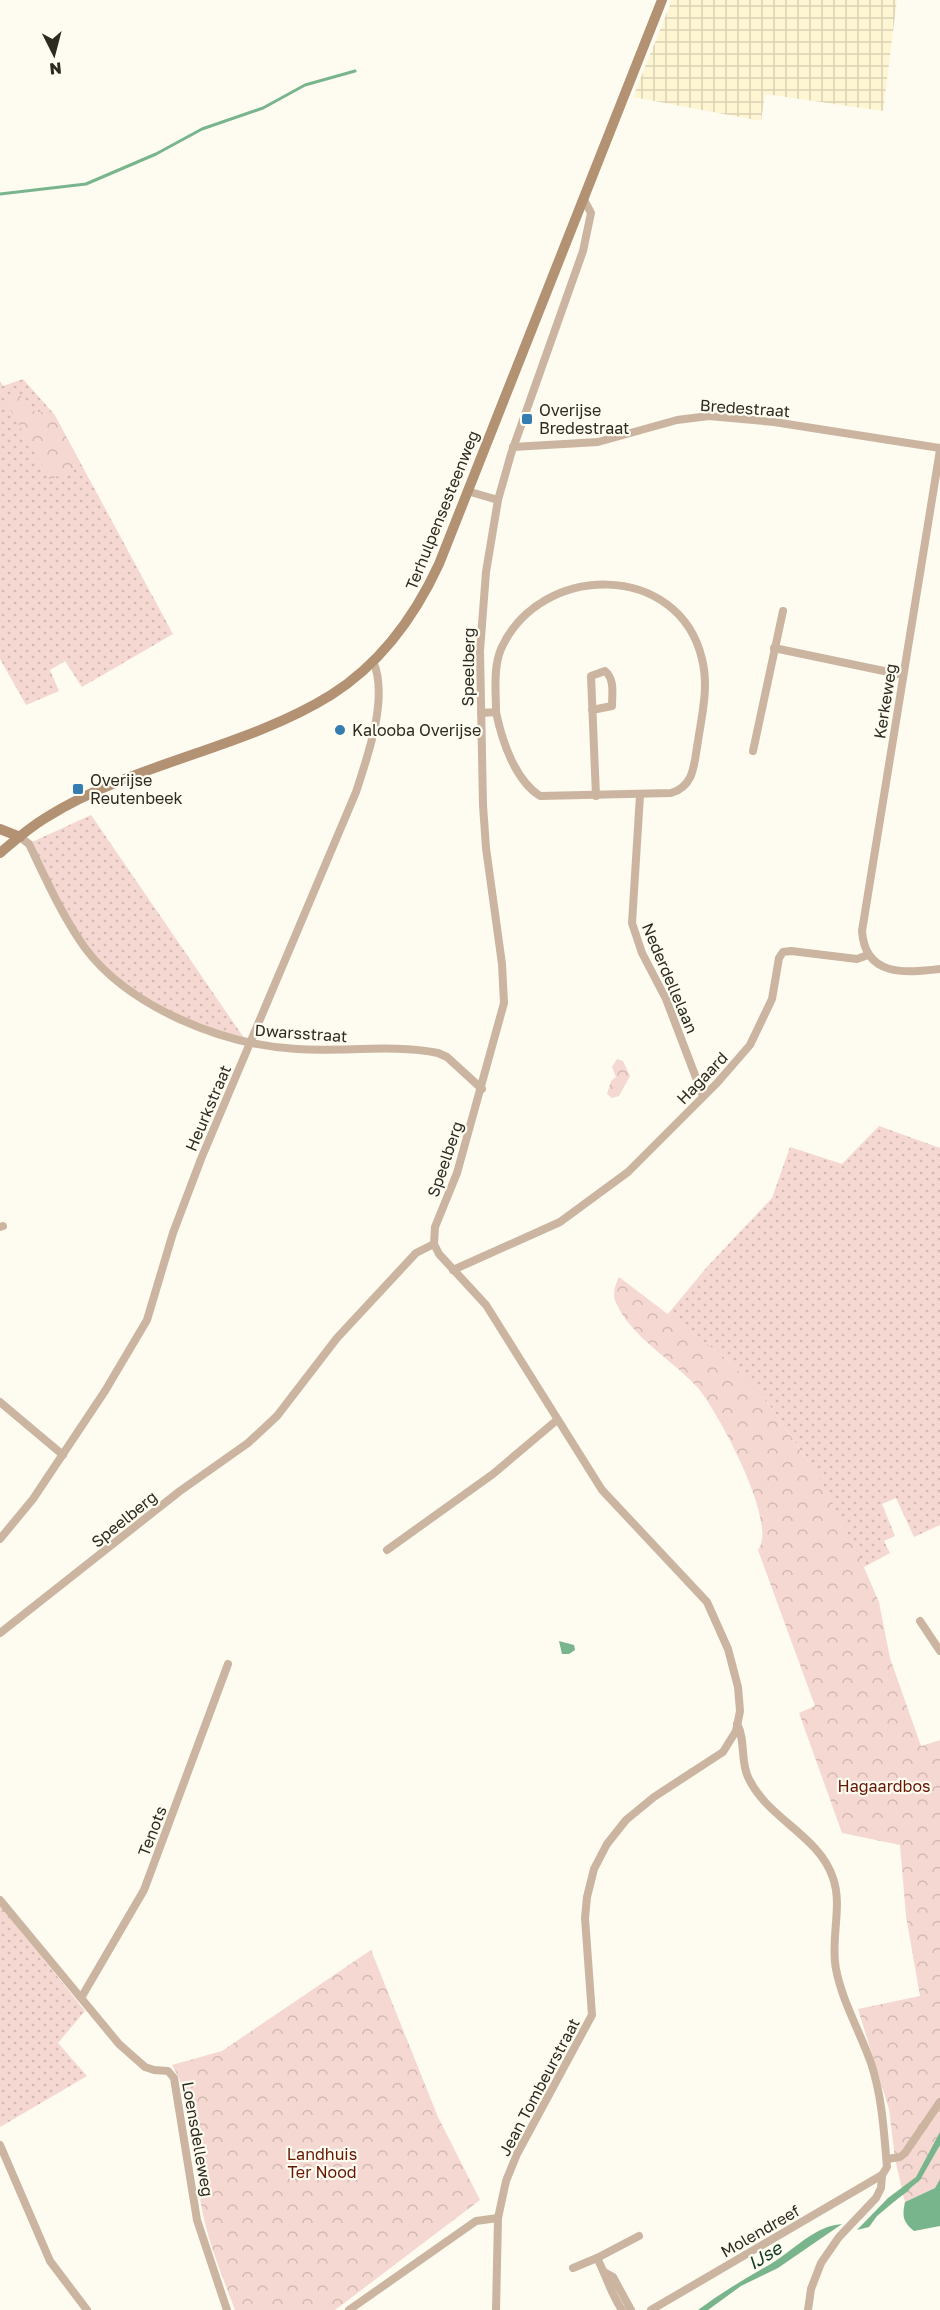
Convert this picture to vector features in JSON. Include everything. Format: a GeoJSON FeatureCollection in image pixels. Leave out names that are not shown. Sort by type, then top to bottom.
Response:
{"type":"FeatureCollection","features":[{"type":"Feature","properties":{"kind":"main road","name":"Terhulpensesteenweg"},"geometry":{"type":"LineString","coordinates":[[0,853],[46,818],[92,794],[306,710],[332,694],[388,646],[419,604],[439,564],[582,197],[662,0]]}},
{"type":"Feature","properties":{"kind":"main road"},"geometry":{"type":"LineString","coordinates":[[0,829],[20,837]]}},
{"type":"Feature","properties":{"kind":"street","name":"Speelberg"},"geometry":{"type":"LineString","coordinates":[[0,1634],[180,1491],[248,1443],[277,1416],[337,1338],[368,1304],[416,1253],[434,1244],[435,1227],[458,1173],[500,1023],[504,984],[486,848],[480,651],[486,572],[498,500],[513,447],[583,251],[591,213],[582,197]]}},
{"type":"Feature","properties":{"kind":"street","name":"Bredestraat"},"geometry":{"type":"LineString","coordinates":[[513,447],[598,442],[677,420],[709,416],[774,422],[940,449]]}},
{"type":"Feature","properties":{"kind":"street","name":"Kerkeweg"},"geometry":{"type":"LineString","coordinates":[[868,955],[863,945],[862,931],[940,449]]}},
{"type":"Feature","properties":{"kind":"street"},"geometry":{"type":"LineString","coordinates":[[467,491],[498,500]]}},
{"type":"Feature","properties":{"kind":"street"},"geometry":{"type":"LineString","coordinates":[[606,583],[639,591],[670,608],[694,639],[702,658],[705,675],[703,706],[689,782],[681,790],[671,793],[551,798],[540,796],[523,781],[510,754],[496,712],[496,697],[497,663],[501,649],[521,620],[550,597],[567,589],[606,583]]}},
{"type":"Feature","properties":{"kind":"street"},"geometry":{"type":"LineString","coordinates":[[753,751],[783,611]]}},
{"type":"Feature","properties":{"kind":"street"},"geometry":{"type":"LineString","coordinates":[[774,648],[903,675]]}},
{"type":"Feature","properties":{"kind":"street","name":"Heurkstraat"},"geometry":{"type":"LineString","coordinates":[[0,1539],[24,1512],[63,1455],[147,1320],[173,1233],[356,792],[367,759],[379,692],[377,670],[373,661]]}},
{"type":"Feature","properties":{"kind":"street"},"geometry":{"type":"LineString","coordinates":[[592,710],[612,706],[612,682],[605,671],[591,676],[592,710],[596,796]]}},
{"type":"Feature","properties":{"kind":"street"},"geometry":{"type":"LineString","coordinates":[[481,697],[496,697]]}},
{"type":"Feature","properties":{"kind":"street"},"geometry":{"type":"LineString","coordinates":[[481,713],[496,712]]}},
{"type":"Feature","properties":{"kind":"street","name":"Nederdellelaan"},"geometry":{"type":"LineString","coordinates":[[640,795],[632,923],[642,952],[666,999],[703,1096]]}},
{"type":"Feature","properties":{"kind":"street","name":"Dwarsstraat"},"geometry":{"type":"LineString","coordinates":[[20,837],[29,844],[69,924],[105,970],[163,1010],[199,1028],[250,1044],[298,1049],[429,1051],[447,1057],[482,1089]]}},
{"type":"Feature","properties":{"kind":"street","name":"Hagaard"},"geometry":{"type":"LineString","coordinates":[[453,1270],[560,1222],[628,1172],[742,1056],[759,1031],[772,999],[779,958],[783,952],[857,959],[868,955]]}},
{"type":"Feature","properties":{"kind":"street"},"geometry":{"type":"LineString","coordinates":[[868,955],[877,964],[892,970],[909,972],[940,969]]}},
{"type":"Feature","properties":{"kind":"street"},"geometry":{"type":"LineString","coordinates":[[434,1244],[453,1270],[486,1305],[602,1490],[707,1602],[722,1632],[733,1668],[740,1704],[737,1724],[742,1732],[748,1777],[764,1800],[822,1856],[834,1879],[836,1912],[833,1941],[837,1972],[877,2084],[887,2170],[882,2175],[881,2188],[876,2198],[839,2237],[821,2263],[811,2289],[808,2310]]}},
{"type":"Feature","properties":{"kind":"street"},"geometry":{"type":"LineString","coordinates":[[0,1402],[63,1455]]}},
{"type":"Feature","properties":{"kind":"street"},"geometry":{"type":"LineString","coordinates":[[387,1550],[493,1474],[557,1420]]}},
{"type":"Feature","properties":{"kind":"street"},"geometry":{"type":"LineString","coordinates":[[920,1621],[940,1651]]}},
{"type":"Feature","properties":{"kind":"street","name":"Tenots"},"geometry":{"type":"LineString","coordinates":[[81,1998],[144,1890],[228,1664]]}},
{"type":"Feature","properties":{"kind":"street","name":"Jean Tombeurstraat"},"geometry":{"type":"LineString","coordinates":[[496,2310],[498,2218],[506,2181],[517,2154],[592,2015],[585,1908],[589,1886],[602,1853],[626,1820],[642,1806],[723,1752],[737,1724]]}},
{"type":"Feature","properties":{"kind":"street","name":"Loensdelleweg"},"geometry":{"type":"LineString","coordinates":[[0,1900],[119,2044],[154,2070],[168,2071],[174,2078],[197,2220],[226,2310]]}},
{"type":"Feature","properties":{"kind":"street"},"geometry":{"type":"LineString","coordinates":[[887,2160],[900,2157],[905,2153],[940,2102]]}},
{"type":"Feature","properties":{"kind":"street"},"geometry":{"type":"LineString","coordinates":[[0,2145],[50,2261],[87,2310]]}},
{"type":"Feature","properties":{"kind":"street","name":"Molendreef"},"geometry":{"type":"LineString","coordinates":[[651,2310],[882,2175]]}},
{"type":"Feature","properties":{"kind":"street"},"geometry":{"type":"LineString","coordinates":[[349,2310],[476,2221],[498,2218]]}},
{"type":"Feature","properties":{"kind":"street"},"geometry":{"type":"LineString","coordinates":[[573,2268],[639,2236]]}},
{"type":"Feature","properties":{"kind":"street"},"geometry":{"type":"LineString","coordinates":[[597,2258],[605,2280],[622,2310]]}},
{"type":"Feature","properties":{"kind":"street"},"geometry":{"type":"LineString","coordinates":[[604,2272],[613,2277],[631,2310]]}},
{"type":"Feature","properties":{"kind":"shaded area"},"geometry":{"type":"Polygon","coordinates":[[[672,0],[897,0],[883,111],[765,94],[761,121],[633,97],[672,0]]]}},
{"type":"Feature","properties":{"kind":"shaded area"},"geometry":{"type":"Polygon","coordinates":[[[559,1641],[574,1645],[575,1650],[569,1654],[562,1654],[559,1641]]]}},
{"type":"Feature","properties":{"kind":"shaded area"},"geometry":{"type":"Polygon","coordinates":[[[940,2132],[940,2145],[920,2180],[877,2216],[869,2227],[857,2230],[888,2198],[916,2177],[940,2132]]]}},
{"type":"Feature","properties":{"kind":"shaded area"},"geometry":{"type":"Polygon","coordinates":[[[940,2179],[940,2226],[914,2231],[904,2218],[905,2202],[935,2188],[940,2179]]]}},
{"type":"Feature","properties":{"kind":"shaded area"},"geometry":{"type":"Polygon","coordinates":[[[842,2224],[778,2268],[741,2286],[708,2310],[698,2310],[813,2234],[842,2224]]]}},
{"type":"Feature","properties":{"kind":"green space"},"geometry":{"type":"Polygon","coordinates":[[[23,379],[54,414],[173,634],[82,687],[65,661],[50,670],[59,691],[26,705],[0,659],[0,381],[3,386],[23,379]]]}},
{"type":"Feature","properties":{"kind":"green space"},"geometry":{"type":"Polygon","coordinates":[[[18,390],[28,410],[54,414],[81,464],[50,480],[3,397],[18,390]]]}},
{"type":"Feature","properties":{"kind":"green space"},"geometry":{"type":"Polygon","coordinates":[[[91,815],[244,1038],[200,1025],[157,1004],[118,977],[86,943],[56,894],[32,842],[91,815]]]}},
{"type":"Feature","properties":{"kind":"green space"},"geometry":{"type":"Polygon","coordinates":[[[617,1059],[623,1061],[630,1076],[619,1096],[612,1098],[607,1094],[611,1081],[616,1077],[612,1067],[617,1059]]]}},
{"type":"Feature","properties":{"kind":"green space"},"geometry":{"type":"Polygon","coordinates":[[[879,1126],[940,1148],[940,1525],[914,1537],[896,1498],[882,1504],[895,1536],[884,1541],[890,1553],[864,1567],[806,1458],[769,1405],[724,1357],[667,1315],[707,1267],[772,1198],[790,1147],[842,1164],[879,1126]]]}},
{"type":"Feature","properties":{"kind":"green space","name":"Hagaardbos"},"geometry":{"type":"Polygon","coordinates":[[[619,1277],[724,1357],[746,1379],[769,1405],[819,1477],[859,1556],[879,1602],[890,1658],[921,1746],[940,1740],[940,2179],[935,2188],[905,2202],[895,2159],[889,2109],[858,2009],[920,1996],[906,1916],[900,1845],[842,1833],[799,1713],[815,1706],[758,1550],[762,1537],[754,1494],[719,1420],[698,1388],[642,1338],[623,1316],[614,1296],[619,1277]]]}},
{"type":"Feature","properties":{"kind":"green space"},"geometry":{"type":"Polygon","coordinates":[[[0,1905],[85,2011],[58,2043],[87,2076],[0,2127],[0,1905]]]}},
{"type":"Feature","properties":{"kind":"green space","name":"Landhuis Ter Nood"},"geometry":{"type":"Polygon","coordinates":[[[371,1950],[438,2117],[480,2200],[335,2310],[235,2310],[207,2231],[201,2204],[190,2114],[186,2097],[172,2065],[222,2051],[371,1950]]]}},
{"type":"Feature","properties":{"kind":"waterway"},"geometry":{"type":"LineString","coordinates":[[0,194],[86,184],[156,154],[202,129],[263,108],[305,85],[355,71]]}},
{"type":"Feature","properties":{"kind":"waterway","name":"IJse"},"geometry":{"type":"LineString","coordinates":[[892,2201],[908,2189]]}},
{"type":"Feature","properties":{"kind":"place","name":"Overijse Bredestraat"},"geometry":{"type":"Point","coordinates":[527,419]}},
{"type":"Feature","properties":{"kind":"place","name":"Kalooba Overijse"},"geometry":{"type":"Point","coordinates":[340,730]}},
{"type":"Feature","properties":{"kind":"place","name":"Overijse Reutenbeek"},"geometry":{"type":"Point","coordinates":[78,789]}}]}
